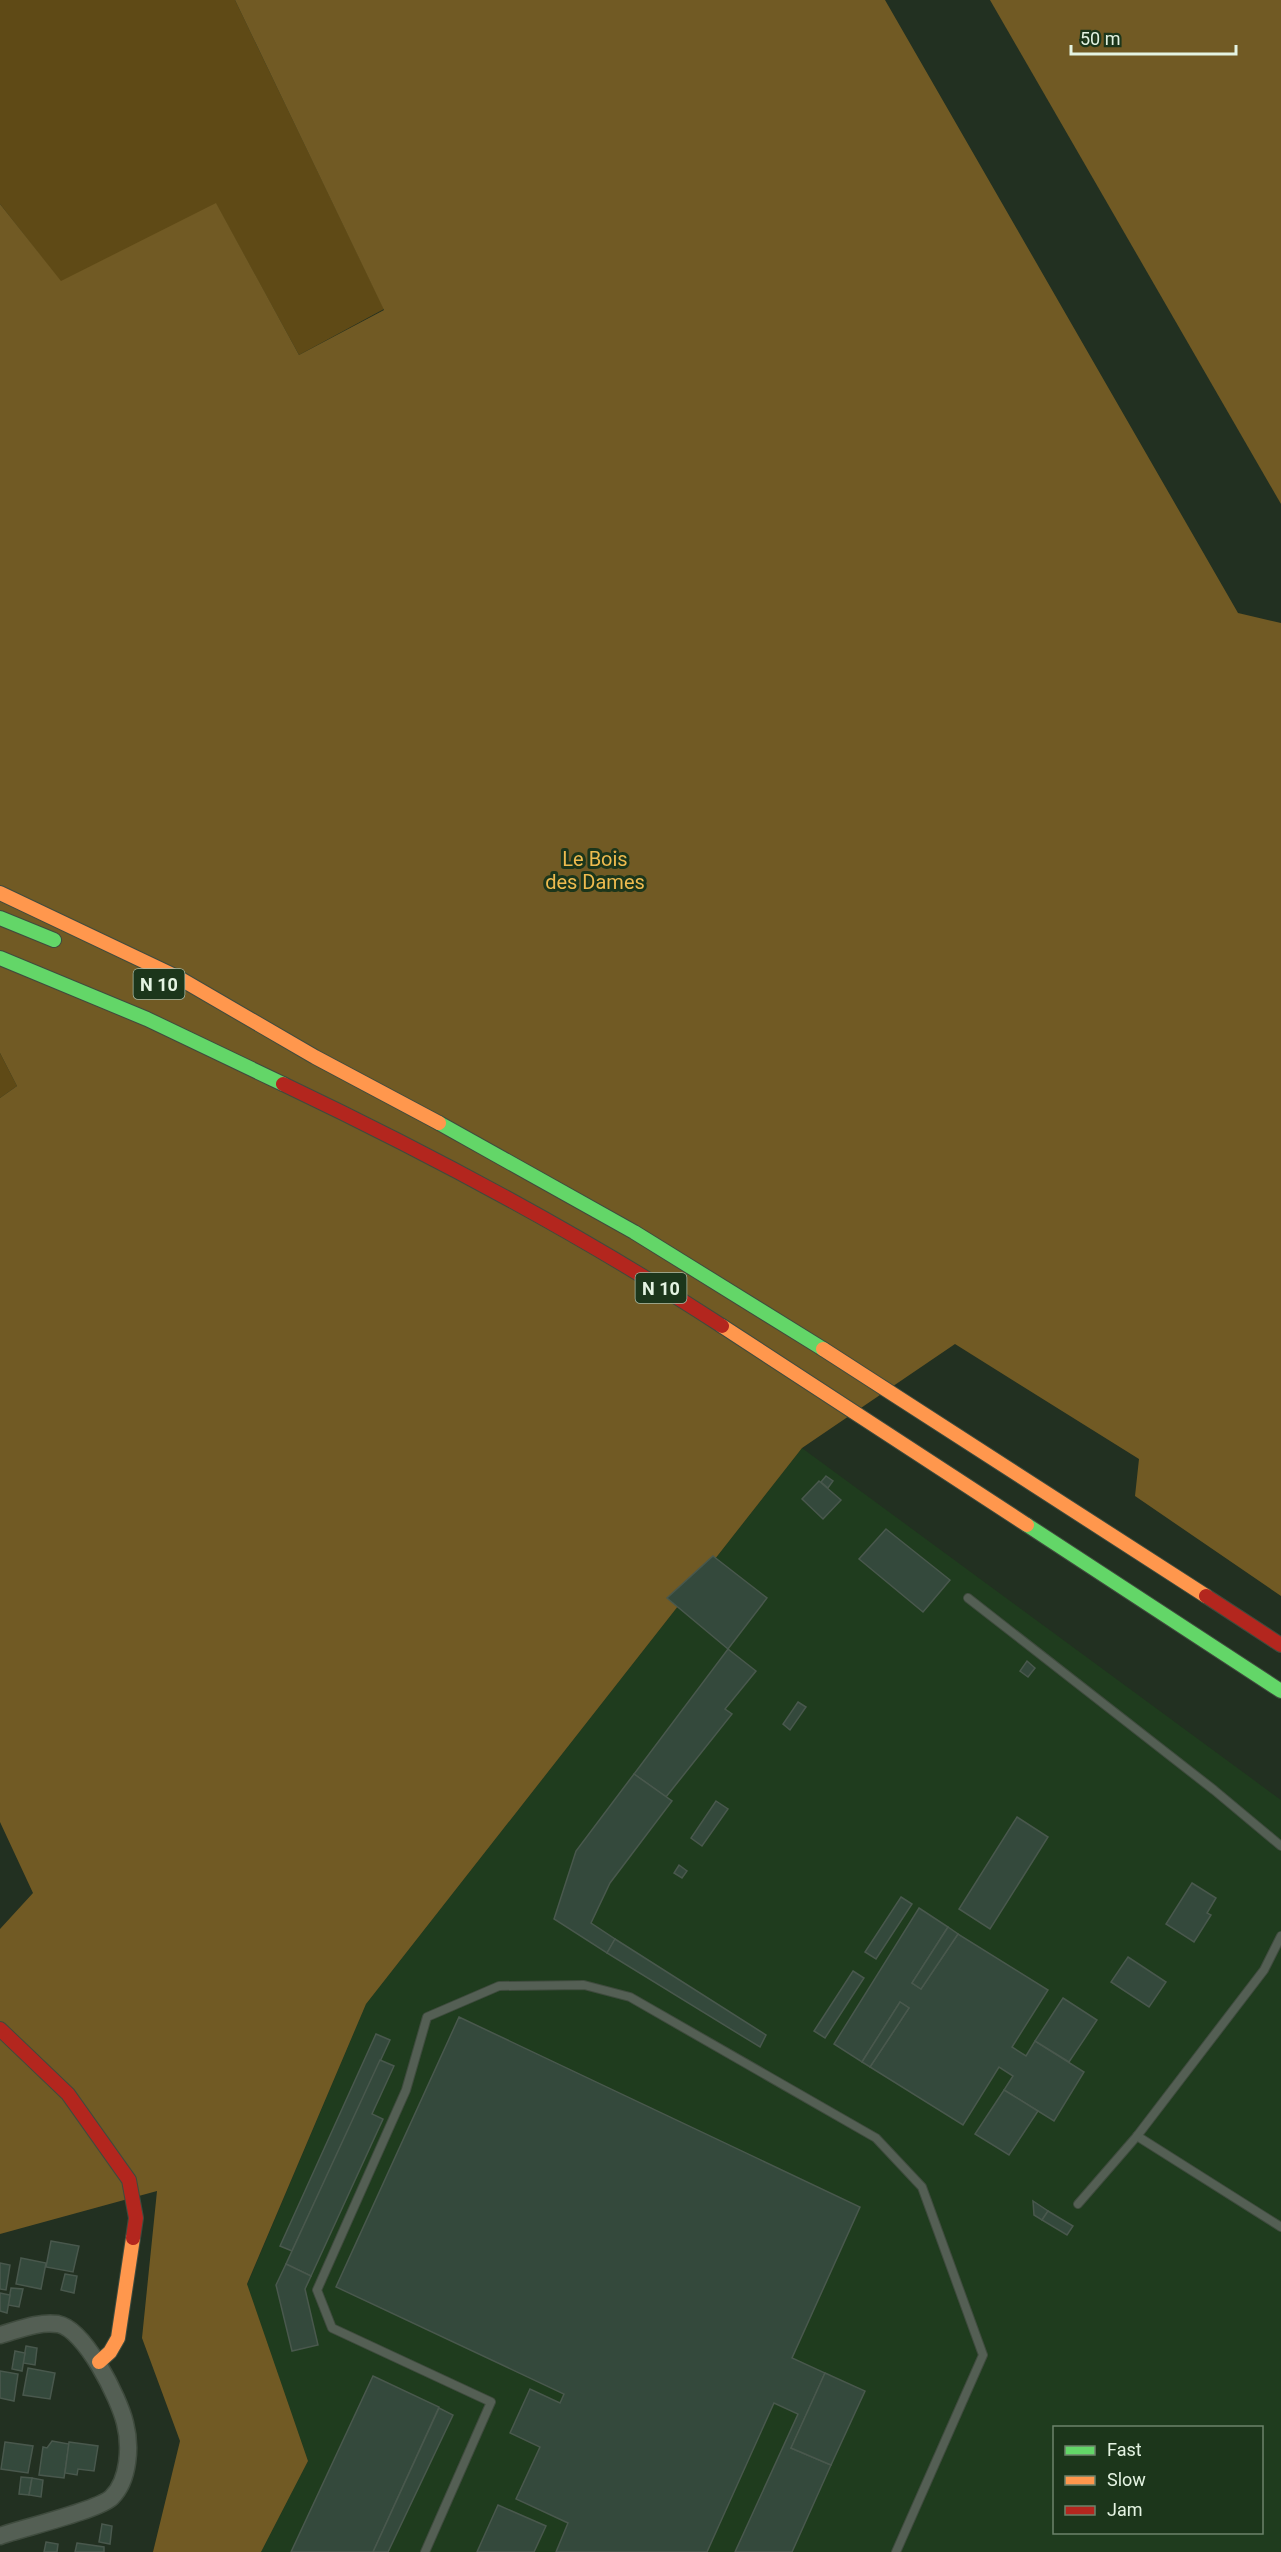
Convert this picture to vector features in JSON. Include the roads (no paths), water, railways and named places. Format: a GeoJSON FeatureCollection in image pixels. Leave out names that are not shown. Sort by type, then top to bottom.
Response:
{"type":"FeatureCollection","features":[{"type":"Feature","properties":{"kind":"main road"},"geometry":{"type":"LineString","coordinates":[[0,894],[179,978],[315,1057]]}},
{"type":"Feature","properties":{"kind":"main road"},"geometry":{"type":"LineString","coordinates":[[0,918],[72,947]]}},
{"type":"Feature","properties":{"kind":"main road","name":"N 10"},"geometry":{"type":"LineString","coordinates":[[0,958],[158,1024],[373,1127],[539,1216],[699,1311],[1281,1691]]}},
{"type":"Feature","properties":{"kind":"main road","name":"N 10"},"geometry":{"type":"LineString","coordinates":[[154,982],[315,1057],[512,1162],[644,1238],[852,1367],[1281,1645]]}},
{"type":"Feature","properties":{"kind":"main road"},"geometry":{"type":"LineString","coordinates":[[0,2029],[68,2094],[129,2180],[136,2218],[118,2338],[110,2352],[99,2362]]}},
{"type":"Feature","properties":{"kind":"street"},"geometry":{"type":"LineString","coordinates":[[0,2335],[34,2325],[58,2324],[72,2331],[99,2362],[125,2423],[129,2454],[121,2482],[112,2498],[97,2506],[0,2536]]}},
{"type":"Feature","properties":{"kind":"lane"},"geometry":{"type":"LineString","coordinates":[[968,1598],[1204,1782],[1281,1846]]}},
{"type":"Feature","properties":{"kind":"lane"},"geometry":{"type":"LineString","coordinates":[[1078,2204],[1137,2136],[1264,1970],[1281,1936]]}},
{"type":"Feature","properties":{"kind":"lane"},"geometry":{"type":"LineString","coordinates":[[425,2552],[491,2402],[333,2328],[317,2290],[406,2090],[427,2017],[499,1986],[584,1985],[630,1997],[876,2138],[922,2187],[983,2355],[896,2552]]}},
{"type":"Feature","properties":{"kind":"lane"},"geometry":{"type":"LineString","coordinates":[[1137,2136],[1281,2227]]}},
{"type":"Feature","properties":{"kind":"park label","name":"Le Bois des Dames"},"geometry":{"type":"Point","coordinates":[595,870]}}]}
